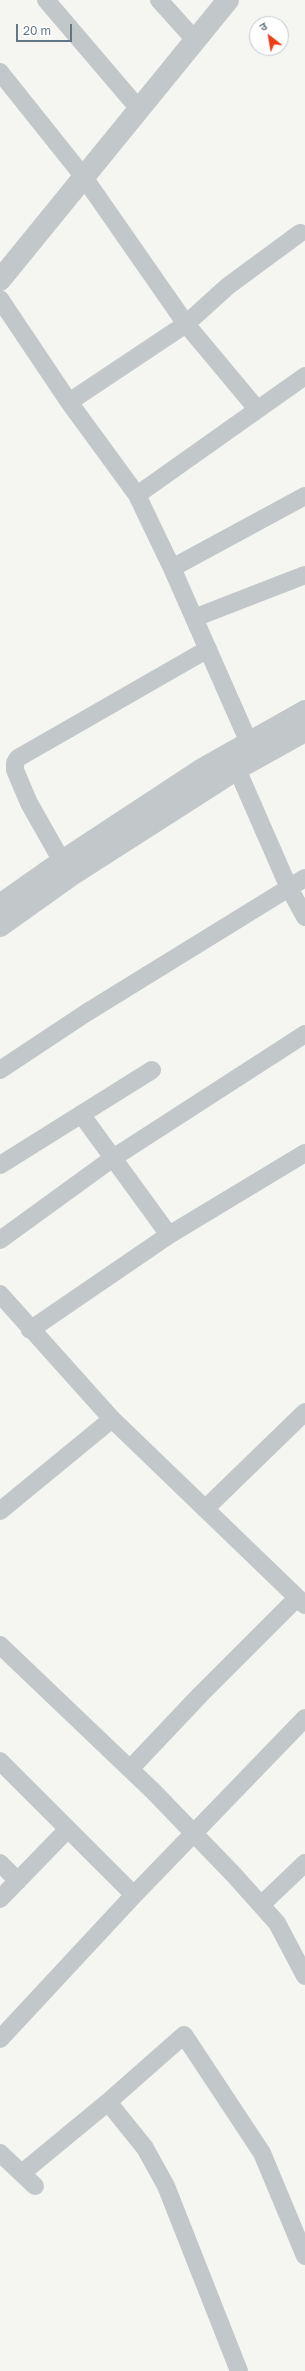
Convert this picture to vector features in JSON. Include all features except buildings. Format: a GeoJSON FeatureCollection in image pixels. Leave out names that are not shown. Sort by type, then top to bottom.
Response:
{"type":"FeatureCollection","features":[{"type":"Feature","properties":{"kind":"street"},"geometry":{"type":"LineString","coordinates":[[46,0],[139,108]]}},
{"type":"Feature","properties":{"kind":"street"},"geometry":{"type":"LineString","coordinates":[[159,0],[195,40]]}},
{"type":"Feature","properties":{"kind":"street"},"geometry":{"type":"LineString","coordinates":[[0,280],[228,0]]}},
{"type":"Feature","properties":{"kind":"street"},"geometry":{"type":"LineString","coordinates":[[0,72],[84,176],[186,324],[257,409]]}},
{"type":"Feature","properties":{"kind":"street"},"geometry":{"type":"LineString","coordinates":[[69,402],[186,324],[228,286],[300,233]]}},
{"type":"Feature","properties":{"kind":"street"},"geometry":{"type":"LineString","coordinates":[[0,299],[69,402],[137,495],[172,568],[252,750]]}},
{"type":"Feature","properties":{"kind":"street"},"geometry":{"type":"LineString","coordinates":[[137,495],[305,376]]}},
{"type":"Feature","properties":{"kind":"street"},"geometry":{"type":"LineString","coordinates":[[172,568],[305,496]]}},
{"type":"Feature","properties":{"kind":"street"},"geometry":{"type":"LineString","coordinates":[[194,618],[305,575]]}},
{"type":"Feature","properties":{"kind":"street"},"geometry":{"type":"LineString","coordinates":[[66,869],[29,803],[15,770],[15,764],[18,758],[208,649]]}},
{"type":"Feature","properties":{"kind":"street"},"geometry":{"type":"LineString","coordinates":[[0,905],[66,869],[236,769],[252,750],[305,711]]}},
{"type":"Feature","properties":{"kind":"street"},"geometry":{"type":"LineString","coordinates":[[0,926],[66,869],[204,768],[305,731]]}},
{"type":"Feature","properties":{"kind":"street"},"geometry":{"type":"LineString","coordinates":[[236,769],[289,888],[305,917]]}},
{"type":"Feature","properties":{"kind":"street"},"geometry":{"type":"LineString","coordinates":[[0,1070],[86,1013],[305,878]]}},
{"type":"Feature","properties":{"kind":"street"},"geometry":{"type":"LineString","coordinates":[[0,1240],[113,1158],[305,1034]]}},
{"type":"Feature","properties":{"kind":"street"},"geometry":{"type":"LineString","coordinates":[[0,1165],[152,1070]]}},
{"type":"Feature","properties":{"kind":"street"},"geometry":{"type":"LineString","coordinates":[[81,1114],[169,1235]]}},
{"type":"Feature","properties":{"kind":"street"},"geometry":{"type":"LineString","coordinates":[[30,1330],[169,1235],[305,1153]]}},
{"type":"Feature","properties":{"kind":"street"},"geometry":{"type":"LineString","coordinates":[[0,1294],[30,1330],[112,1418],[301,1601],[200,1695],[130,1769]]}},
{"type":"Feature","properties":{"kind":"street"},"geometry":{"type":"LineString","coordinates":[[205,1509],[305,1412]]}},
{"type":"Feature","properties":{"kind":"street"},"geometry":{"type":"LineString","coordinates":[[0,1511],[112,1418]]}},
{"type":"Feature","properties":{"kind":"street"},"geometry":{"type":"LineString","coordinates":[[0,1645],[130,1769],[261,1905],[277,1923],[305,1976]]}},
{"type":"Feature","properties":{"kind":"street"},"geometry":{"type":"LineString","coordinates":[[0,2039],[134,1895],[305,1718]]}},
{"type":"Feature","properties":{"kind":"street"},"geometry":{"type":"LineString","coordinates":[[0,1761],[134,1895]]}},
{"type":"Feature","properties":{"kind":"street"},"geometry":{"type":"LineString","coordinates":[[0,1900],[68,1829]]}},
{"type":"Feature","properties":{"kind":"street"},"geometry":{"type":"LineString","coordinates":[[0,1863],[18,1881]]}},
{"type":"Feature","properties":{"kind":"street"},"geometry":{"type":"LineString","coordinates":[[261,1905],[305,1863]]}},
{"type":"Feature","properties":{"kind":"street"},"geometry":{"type":"LineString","coordinates":[[22,2174],[108,2102],[184,2034],[262,2153],[305,2256]]}},
{"type":"Feature","properties":{"kind":"street"},"geometry":{"type":"LineString","coordinates":[[108,2102],[144,2148],[166,2186],[240,2371]]}},
{"type":"Feature","properties":{"kind":"street"},"geometry":{"type":"LineString","coordinates":[[0,2153],[35,2186]]}}]}
